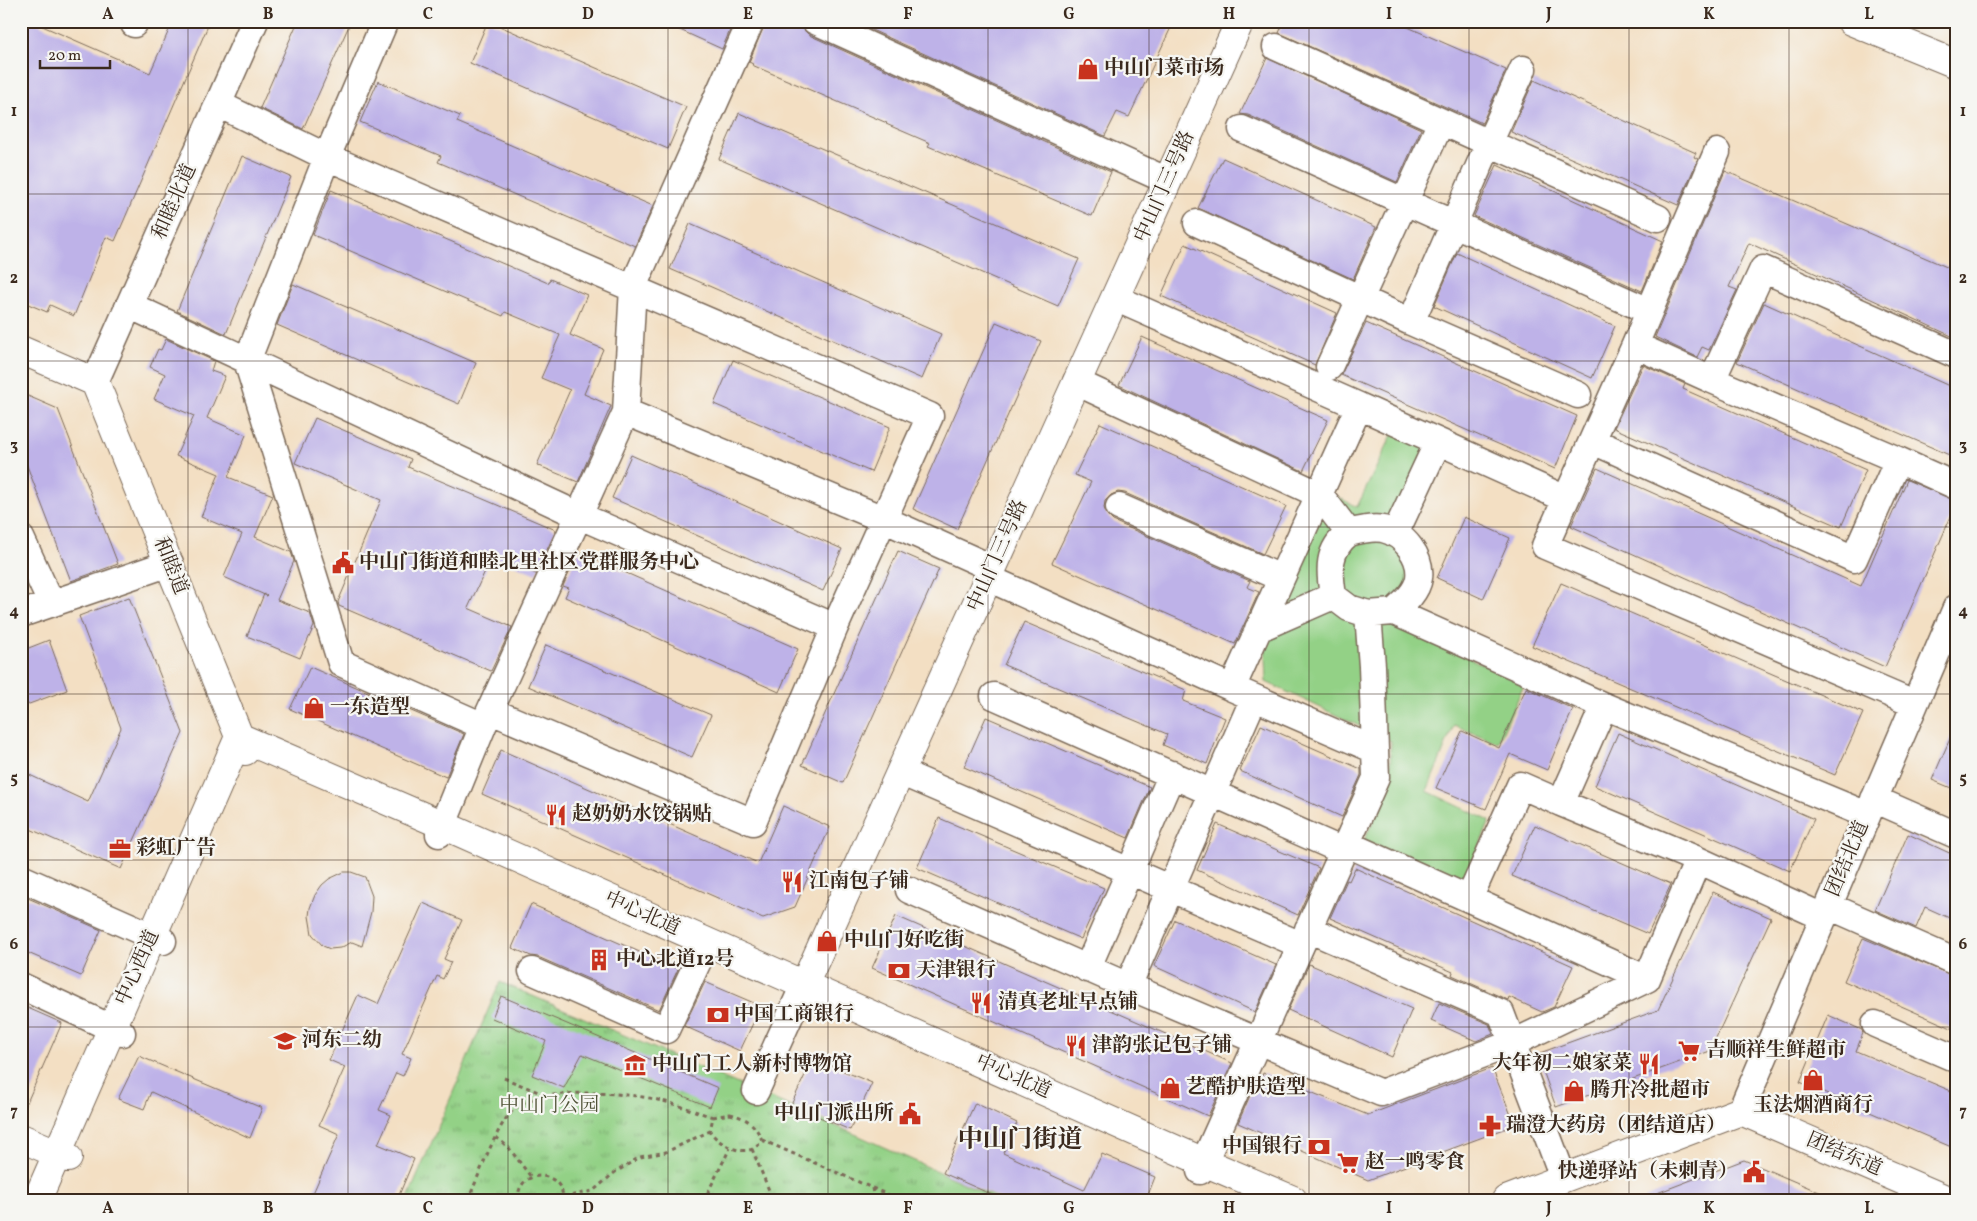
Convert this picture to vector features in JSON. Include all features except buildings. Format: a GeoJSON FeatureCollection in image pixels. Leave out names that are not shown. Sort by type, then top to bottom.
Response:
{"type":"FeatureCollection","features":[{"type":"Feature","properties":{"kind":"street","name":"和睦北道"},"geometry":{"type":"LineString","coordinates":[[94,382],[255,21]]}},
{"type":"Feature","properties":{"kind":"street"},"geometry":{"type":"LineString","coordinates":[[218,104],[327,157],[930,416],[835,627],[753,822],[341,663],[247,361],[327,157],[385,21]]}},
{"type":"Feature","properties":{"kind":"street"},"geometry":{"type":"LineString","coordinates":[[441,829],[487,718],[626,412],[633,287],[751,21]]}},
{"type":"Feature","properties":{"kind":"street"},"geometry":{"type":"LineString","coordinates":[[815,21],[1168,181]]}},
{"type":"Feature","properties":{"kind":"street","name":"中山门三号路"},"geometry":{"type":"LineString","coordinates":[[756,1091],[1240,21]]}},
{"type":"Feature","properties":{"kind":"street"},"geometry":{"type":"LineString","coordinates":[[1851,21],[1956,64]]}},
{"type":"Feature","properties":{"kind":"street"},"geometry":{"type":"LineString","coordinates":[[1276,47],[1658,218]]}},
{"type":"Feature","properties":{"kind":"street"},"geometry":{"type":"LineString","coordinates":[[1411,322],[1523,69]]}},
{"type":"Feature","properties":{"kind":"street"},"geometry":{"type":"LineString","coordinates":[[1329,367],[1441,122]]}},
{"type":"Feature","properties":{"kind":"street"},"geometry":{"type":"LineString","coordinates":[[1242,129],[1650,311]]}},
{"type":"Feature","properties":{"kind":"street"},"geometry":{"type":"LineString","coordinates":[[1717,152],[1636,345],[1545,546],[1914,704]]}},
{"type":"Feature","properties":{"kind":"street"},"geometry":{"type":"LineString","coordinates":[[1197,223],[1359,300],[1578,395]]}},
{"type":"Feature","properties":{"kind":"street"},"geometry":{"type":"LineString","coordinates":[[1712,380],[1763,269],[1956,355]]}},
{"type":"Feature","properties":{"kind":"street"},"geometry":{"type":"LineString","coordinates":[[1115,298],[1566,499]]}},
{"type":"Feature","properties":{"kind":"street"},"geometry":{"type":"LineString","coordinates":[[129,305],[580,516],[835,627]]}},
{"type":"Feature","properties":{"kind":"street"},"geometry":{"type":"LineString","coordinates":[[1636,345],[1956,486]]}},
{"type":"Feature","properties":{"kind":"street"},"geometry":{"type":"LineString","coordinates":[[21,350],[94,382]]}},
{"type":"Feature","properties":{"kind":"street","name":"和睦道"},"geometry":{"type":"LineString","coordinates":[[94,382],[170,563],[242,744]]}},
{"type":"Feature","properties":{"kind":"street"},"geometry":{"type":"LineString","coordinates":[[1076,382],[1320,495],[1349,533]]}},
{"type":"Feature","properties":{"kind":"street"},"geometry":{"type":"LineString","coordinates":[[1128,986],[1213,792],[1243,693],[1258,629],[1359,406]]}},
{"type":"Feature","properties":{"kind":"street"},"geometry":{"type":"LineString","coordinates":[[626,412],[883,518],[990,573],[1243,693],[1374,750]]}},
{"type":"Feature","properties":{"kind":"street"},"geometry":{"type":"LineString","coordinates":[[1593,441],[1854,559],[1898,460]]}},
{"type":"Feature","properties":{"kind":"street"},"geometry":{"type":"LineString","coordinates":[[1394,534],[1438,442]]}},
{"type":"Feature","properties":{"kind":"street"},"geometry":{"type":"LineString","coordinates":[[1119,507],[1281,578]]}},
{"type":"Feature","properties":{"kind":"street"},"geometry":{"type":"LineString","coordinates":[[1394,612],[1409,599],[1419,580],[1417,559],[1408,545],[1394,534],[1382,529],[1366,529],[1349,533],[1338,542],[1330,562],[1333,596],[1349,608],[1368,614],[1394,612],[1604,706],[1871,807],[1956,836]]}},
{"type":"Feature","properties":{"kind":"street"},"geometry":{"type":"LineString","coordinates":[[21,538],[51,604]]}},
{"type":"Feature","properties":{"kind":"street"},"geometry":{"type":"LineString","coordinates":[[21,614],[170,563]]}},
{"type":"Feature","properties":{"kind":"street"},"geometry":{"type":"LineString","coordinates":[[1258,629],[1333,596]]}},
{"type":"Feature","properties":{"kind":"street","name":"团结北道"},"geometry":{"type":"LineString","coordinates":[[1741,1111],[1956,608]]}},
{"type":"Feature","properties":{"kind":"street"},"geometry":{"type":"LineString","coordinates":[[1202,1167],[1376,778],[1368,614]]}},
{"type":"Feature","properties":{"kind":"street"},"geometry":{"type":"LineString","coordinates":[[994,696],[1213,792],[1469,899],[1647,979]]}},
{"type":"Feature","properties":{"kind":"street"},"geometry":{"type":"LineString","coordinates":[[1561,803],[1604,706]]}},
{"type":"Feature","properties":{"kind":"street","name":"中心北道"},"geometry":{"type":"LineString","coordinates":[[242,744],[441,829],[802,989],[1202,1167],[1267,1200]]}},
{"type":"Feature","properties":{"kind":"street","name":"中心西道"},"geometry":{"type":"LineString","coordinates":[[50,1200],[61,1161],[242,744]]}},
{"type":"Feature","properties":{"kind":"street"},"geometry":{"type":"LineString","coordinates":[[900,772],[1170,889],[1304,937],[1501,1013],[1564,1177]]}},
{"type":"Feature","properties":{"kind":"street"},"geometry":{"type":"LineString","coordinates":[[1087,969],[1172,774]]}},
{"type":"Feature","properties":{"kind":"street"},"geometry":{"type":"LineString","coordinates":[[1469,899],[1520,784],[1698,860],[1956,962]]}},
{"type":"Feature","properties":{"kind":"street"},"geometry":{"type":"LineString","coordinates":[[909,890],[1087,969],[1381,1093],[1513,1043],[1647,979],[1698,860]]}},
{"type":"Feature","properties":{"kind":"street"},"geometry":{"type":"LineString","coordinates":[[21,878],[157,938]]}},
{"type":"Feature","properties":{"kind":"street"},"geometry":{"type":"LineString","coordinates":[[532,971],[666,1030],[704,947]]}},
{"type":"Feature","properties":{"kind":"street"},"geometry":{"type":"LineString","coordinates":[[21,986],[117,1031]]}},
{"type":"Feature","properties":{"kind":"street"},"geometry":{"type":"LineString","coordinates":[[1875,1024],[1956,1059]]}},
{"type":"Feature","properties":{"kind":"street"},"geometry":{"type":"LineString","coordinates":[[1516,1198],[1564,1177],[1741,1111]]}},
{"type":"Feature","properties":{"kind":"street","name":"团结东道"},"geometry":{"type":"LineString","coordinates":[[1741,1111],[1938,1198]]}},
{"type":"Feature","properties":{"kind":"street"},"geometry":{"type":"LineString","coordinates":[[21,1138],[61,1161]]}},
{"type":"Feature","properties":{"kind":"street"},"geometry":{"type":"LineString","coordinates":[[21,1149],[61,1161]]}},
{"type":"Feature","properties":{"kind":"street","name":"中心西道"},"geometry":{"type":"LineString","coordinates":[[37,1200],[61,1161]]}},
{"type":"Feature","properties":{"kind":"street","name":"中心北道"},"geometry":{"type":"LineString","coordinates":[[1202,1167],[1293,1200]]}},
{"type":"Feature","properties":{"kind":"path"},"geometry":{"type":"LineString","coordinates":[[504,1078],[548,1096]]}},
{"type":"Feature","properties":{"kind":"path"},"geometry":{"type":"LineString","coordinates":[[468,1200],[504,1121],[516,1108],[529,1099],[548,1096],[632,1095],[658,1100],[712,1117],[730,1114],[744,1117],[758,1130],[762,1140],[900,1200]]}},
{"type":"Feature","properties":{"kind":"path"},"geometry":{"type":"LineString","coordinates":[[712,1117],[710,1132],[714,1138],[730,1148],[752,1149],[759,1146],[762,1140]]}},
{"type":"Feature","properties":{"kind":"path"},"geometry":{"type":"LineString","coordinates":[[564,1199],[593,1191],[614,1173],[640,1157],[666,1152],[710,1132]]}},
{"type":"Feature","properties":{"kind":"path"},"geometry":{"type":"LineString","coordinates":[[496,1137],[509,1148],[531,1177]]}},
{"type":"Feature","properties":{"kind":"path"},"geometry":{"type":"LineString","coordinates":[[704,1200],[730,1148]]}},
{"type":"Feature","properties":{"kind":"path"},"geometry":{"type":"LineString","coordinates":[[752,1149],[773,1200]]}},
{"type":"Feature","properties":{"kind":"path"},"geometry":{"type":"LineString","coordinates":[[518,1200],[520,1188],[531,1177],[543,1176],[549,1177],[558,1185],[564,1199]]}},
{"type":"Feature","properties":{"kind":"path"},"geometry":{"type":"LineString","coordinates":[[872,1187],[874,1200]]}},
{"type":"Feature","properties":{"kind":"path"},"geometry":{"type":"LineString","coordinates":[[564,1199],[568,1200]]}},
{"type":"Feature","properties":{"kind":"green space"},"geometry":{"type":"Polygon","coordinates":[[[1394,431],[1429,447],[1392,524],[1415,541],[1406,630],[1525,683],[1498,743],[1454,725],[1427,791],[1490,821],[1464,883],[1364,840],[1389,789],[1391,741],[1266,682],[1265,657],[1271,616],[1330,493],[1357,507],[1394,431]]]}},
{"type":"Feature","properties":{"kind":"green space","name":"中山门公园"},"geometry":{"type":"Polygon","coordinates":[[[500,982],[857,1135],[1001,1200],[407,1200],[500,982]]]}},
{"type":"Feature","properties":{"kind":"place","name":"中山门菜市场"},"geometry":{"type":"Point","coordinates":[1088,69]}},
{"type":"Feature","properties":{"kind":"place","name":"中山门街道和睦北里社区党群服务中心"},"geometry":{"type":"Point","coordinates":[343,563]}},
{"type":"Feature","properties":{"kind":"place","name":"一东造型"},"geometry":{"type":"Point","coordinates":[314,708]}},
{"type":"Feature","properties":{"kind":"place","name":"赵奶奶水饺锅贴"},"geometry":{"type":"Point","coordinates":[556,815]}},
{"type":"Feature","properties":{"kind":"place","name":"彩虹广告"},"geometry":{"type":"Point","coordinates":[120,849]}},
{"type":"Feature","properties":{"kind":"place","name":"江南包子铺"},"geometry":{"type":"Point","coordinates":[792,882]}},
{"type":"Feature","properties":{"kind":"place","name":"中山门好吃街"},"geometry":{"type":"Point","coordinates":[827,941]}},
{"type":"Feature","properties":{"kind":"place","name":"中心北道12号"},"geometry":{"type":"Point","coordinates":[599,960]}},
{"type":"Feature","properties":{"kind":"place","name":"天津银行"},"geometry":{"type":"Point","coordinates":[899,971]}},
{"type":"Feature","properties":{"kind":"place","name":"清真老址早点铺"},"geometry":{"type":"Point","coordinates":[981,1003]}},
{"type":"Feature","properties":{"kind":"place","name":"中国工商银行"},"geometry":{"type":"Point","coordinates":[718,1015]}},
{"type":"Feature","properties":{"kind":"place","name":"河东二幼"},"geometry":{"type":"Point","coordinates":[285,1041]}},
{"type":"Feature","properties":{"kind":"place","name":"津韵张记包子铺"},"geometry":{"type":"Point","coordinates":[1076,1046]}},
{"type":"Feature","properties":{"kind":"place","name":"吉顺祥生鲜超市"},"geometry":{"type":"Point","coordinates":[1689,1051]}},
{"type":"Feature","properties":{"kind":"place","name":"大年初二娘家菜"},"geometry":{"type":"Point","coordinates":[1649,1064]}},
{"type":"Feature","properties":{"kind":"place","name":"中山门工人新村博物馆"},"geometry":{"type":"Point","coordinates":[635,1065]}},
{"type":"Feature","properties":{"kind":"place","name":"玉法烟酒商行"},"geometry":{"type":"Point","coordinates":[1813,1080]}},
{"type":"Feature","properties":{"kind":"place","name":"艺酷护肤造型"},"geometry":{"type":"Point","coordinates":[1170,1088]}},
{"type":"Feature","properties":{"kind":"place","name":"腾升冷批超市"},"geometry":{"type":"Point","coordinates":[1574,1091]}},
{"type":"Feature","properties":{"kind":"place","name":"中山门派出所"},"geometry":{"type":"Point","coordinates":[910,1114]}},
{"type":"Feature","properties":{"kind":"place","name":"瑞澄大药房（团结道店）"},"geometry":{"type":"Point","coordinates":[1490,1126]}},
{"type":"Feature","properties":{"kind":"place","name":"中国银行"},"geometry":{"type":"Point","coordinates":[1319,1147]}},
{"type":"Feature","properties":{"kind":"place","name":"赵一鸣零食"},"geometry":{"type":"Point","coordinates":[1348,1163]}},
{"type":"Feature","properties":{"kind":"place","name":"快递驿站（未刺青）"},"geometry":{"type":"Point","coordinates":[1754,1172]}},
{"type":"Feature","properties":{"kind":"district","name":"中山门街道"},"geometry":{"type":"Point","coordinates":[1020,1140]}}]}
